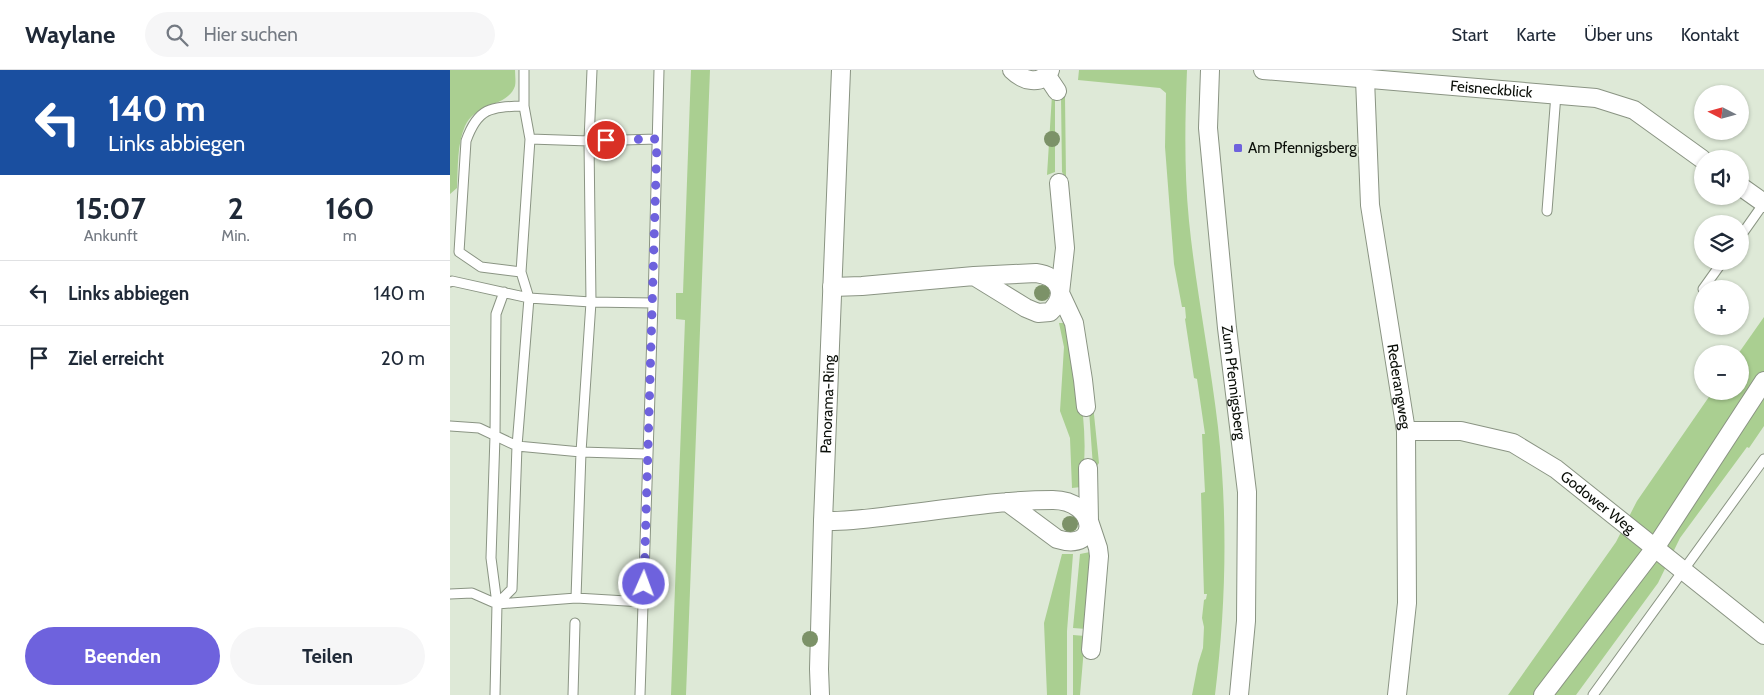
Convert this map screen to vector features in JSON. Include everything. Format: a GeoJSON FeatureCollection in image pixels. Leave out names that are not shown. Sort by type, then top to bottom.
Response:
{"type":"FeatureCollection","features":[{"type":"Feature","properties":{"kind":"street","name":"Panorama-Ring"},"geometry":{"type":"LineString","coordinates":[[820,695],[823,521],[840,70]]}},
{"type":"Feature","properties":{"kind":"street"},"geometry":{"type":"LineString","coordinates":[[1012,70],[1025,79],[1037,81],[1048,73],[1057,91]]}},
{"type":"Feature","properties":{"kind":"street","name":"Zum Pfennigsberg"},"geometry":{"type":"LineString","coordinates":[[1210,70],[1208,128],[1226,328],[1247,492],[1246,621],[1239,695]]}},
{"type":"Feature","properties":{"kind":"street","name":"Feisneckblick"},"geometry":{"type":"LineString","coordinates":[[1263,70],[1596,98],[1634,110],[1694,153]]}},
{"type":"Feature","properties":{"kind":"street","name":"Rederangweg"},"geometry":{"type":"LineString","coordinates":[[1365,79],[1370,205],[1406,431],[1406,603],[1397,695]]}},
{"type":"Feature","properties":{"kind":"street"},"geometry":{"type":"LineString","coordinates":[[974,276],[1026,308],[1038,313],[1050,312],[1058,305],[1065,248],[1059,184]]}},
{"type":"Feature","properties":{"kind":"street"},"geometry":{"type":"LineString","coordinates":[[1749,192],[1764,203]]}},
{"type":"Feature","properties":{"kind":"street"},"geometry":{"type":"LineString","coordinates":[[832,287],[974,276],[1046,274],[1056,282],[1074,323],[1084,380],[1086,407]]}},
{"type":"Feature","properties":{"kind":"street"},"geometry":{"type":"LineString","coordinates":[[1543,695],[1655,548],[1764,381]]}},
{"type":"Feature","properties":{"kind":"street","name":"Godower Weg"},"geometry":{"type":"LineString","coordinates":[[1406,431],[1461,432],[1513,444],[1556,469],[1764,635]]}},
{"type":"Feature","properties":{"kind":"street"},"geometry":{"type":"LineString","coordinates":[[1007,502],[1057,539],[1066,542],[1083,540],[1089,522],[1088,468]]}},
{"type":"Feature","properties":{"kind":"street"},"geometry":{"type":"LineString","coordinates":[[823,521],[850,521],[1007,502],[1056,500],[1076,505],[1083,510],[1089,522],[1099,556],[1091,650]]}},
{"type":"Feature","properties":{"kind":"lane"},"geometry":{"type":"LineString","coordinates":[[497,604],[512,590],[517,446],[530,298],[521,272],[530,139],[524,106],[524,70]]}},
{"type":"Feature","properties":{"kind":"lane"},"geometry":{"type":"LineString","coordinates":[[576,598],[581,452],[591,302],[589,141],[592,70]]}},
{"type":"Feature","properties":{"kind":"lane"},"geometry":{"type":"LineString","coordinates":[[640,695],[659,70]]}},
{"type":"Feature","properties":{"kind":"lane"},"geometry":{"type":"LineString","coordinates":[[1547,211],[1556,94]]}},
{"type":"Feature","properties":{"kind":"lane"},"geometry":{"type":"LineString","coordinates":[[521,272],[481,267],[459,252],[466,141],[471,128],[481,114],[499,107],[524,106]]}},
{"type":"Feature","properties":{"kind":"lane"},"geometry":{"type":"LineString","coordinates":[[530,139],[589,141],[657,139]]}},
{"type":"Feature","properties":{"kind":"lane"},"geometry":{"type":"LineString","coordinates":[[1749,224],[1764,203]]}},
{"type":"Feature","properties":{"kind":"lane"},"geometry":{"type":"LineString","coordinates":[[450,282],[530,298],[591,302],[653,303]]}},
{"type":"Feature","properties":{"kind":"lane"},"geometry":{"type":"LineString","coordinates":[[495,695],[497,604],[491,558],[496,314],[504,292]]}},
{"type":"Feature","properties":{"kind":"lane"},"geometry":{"type":"LineString","coordinates":[[450,426],[478,428],[517,446],[581,452],[647,454]]}},
{"type":"Feature","properties":{"kind":"lane"},"geometry":{"type":"LineString","coordinates":[[1593,695],[1764,459]]}},
{"type":"Feature","properties":{"kind":"lane"},"geometry":{"type":"LineString","coordinates":[[450,594],[472,594],[497,604],[576,598],[643,602]]}},
{"type":"Feature","properties":{"kind":"lane"},"geometry":{"type":"LineString","coordinates":[[573,695],[575,623]]}},
{"type":"Feature","properties":{"kind":"green space"},"geometry":{"type":"Polygon","coordinates":[[[450,70],[515,70],[515,86],[506,98],[476,113],[465,126],[459,148],[457,188],[450,194],[450,70]]]}},
{"type":"Feature","properties":{"kind":"green space"},"geometry":{"type":"Polygon","coordinates":[[[691,70],[710,70],[686,695],[671,695],[685,320],[676,319],[676,293],[683,293],[691,70]]]}},
{"type":"Feature","properties":{"kind":"green space"},"geometry":{"type":"Polygon","coordinates":[[[1079,70],[1187,70],[1185,146],[1189,221],[1218,427],[1223,494],[1222,628],[1215,695],[1192,695],[1203,648],[1204,627],[1202,618],[1204,600],[1207,594],[1204,594],[1201,493],[1205,492],[1202,434],[1205,434],[1197,379],[1194,378],[1185,319],[1185,307],[1182,307],[1174,264],[1165,147],[1166,93],[1160,88],[1078,80],[1079,70]]]}},
{"type":"Feature","properties":{"kind":"green space"},"geometry":{"type":"Polygon","coordinates":[[[1052,95],[1055,96],[1055,172],[1047,175],[1052,95]]]}},
{"type":"Feature","properties":{"kind":"green space"},"geometry":{"type":"Polygon","coordinates":[[[1061,97],[1065,97],[1066,178],[1062,172],[1061,97]]]}},
{"type":"Feature","properties":{"kind":"green space"},"geometry":{"type":"Polygon","coordinates":[[[1764,317],[1764,426],[1680,538],[1658,583],[1576,695],[1508,695],[1616,542],[1637,501],[1707,400],[1749,400],[1749,345],[1744,345],[1764,317]]]}},
{"type":"Feature","properties":{"kind":"green space"},"geometry":{"type":"Polygon","coordinates":[[[1059,323],[1068,326],[1084,426],[1085,447],[1081,487],[1072,488],[1070,438],[1060,411],[1064,347],[1059,323]]]}},
{"type":"Feature","properties":{"kind":"green space"},"geometry":{"type":"Polygon","coordinates":[[[1092,395],[1099,463],[1096,467],[1093,467],[1088,396],[1092,395]]]}},
{"type":"Feature","properties":{"kind":"green space"},"geometry":{"type":"Polygon","coordinates":[[[1090,552],[1092,558],[1086,629],[1073,628],[1080,554],[1090,552]]]}},
{"type":"Feature","properties":{"kind":"green space"},"geometry":{"type":"Polygon","coordinates":[[[1062,554],[1073,554],[1067,631],[1067,695],[1047,695],[1044,623],[1062,554]]]}},
{"type":"Feature","properties":{"kind":"green space"},"geometry":{"type":"Polygon","coordinates":[[[1073,635],[1085,636],[1080,695],[1073,695],[1073,635]]]}},
{"type":"Feature","properties":{"kind":"place","name":"Am Pfennigsberg"},"geometry":{"type":"Point","coordinates":[1238,148]}},
{"type":"Feature","properties":{"kind":"route"},"geometry":{"type":"LineString","coordinates":[[606,140],[657,139],[644,584]]}}]}
